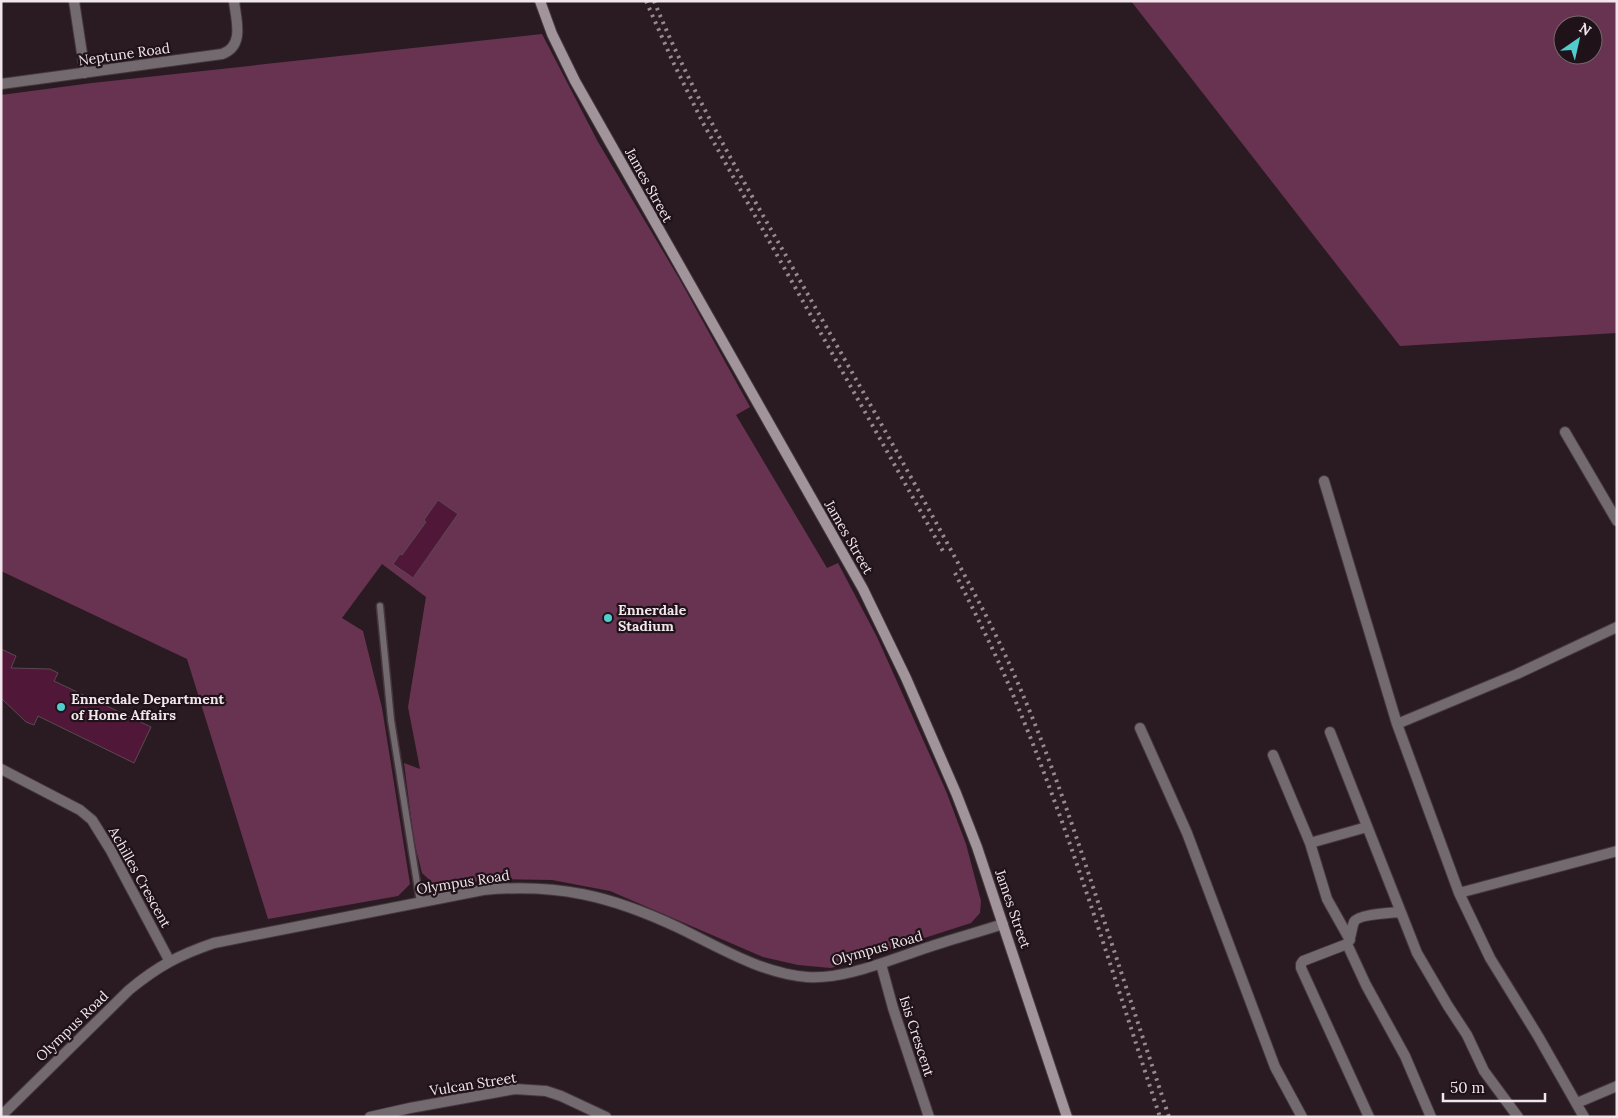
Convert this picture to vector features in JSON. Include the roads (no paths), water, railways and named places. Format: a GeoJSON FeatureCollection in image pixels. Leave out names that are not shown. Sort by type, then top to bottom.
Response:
{"type":"FeatureCollection","features":[{"type":"Feature","properties":{"kind":"street"},"geometry":{"type":"LineString","coordinates":[[74,1],[85,73]]}},
{"type":"Feature","properties":{"kind":"street","name":"Neptune Road"},"geometry":{"type":"LineString","coordinates":[[1,84],[228,52],[234,47],[238,34],[234,1]]}},
{"type":"Feature","properties":{"kind":"street","name":"James Street"},"geometry":{"type":"LineString","coordinates":[[540,1],[552,34],[575,81],[862,589],[906,678],[956,793],[977,847],[1067,1117]]}},
{"type":"Feature","properties":{"kind":"street"},"geometry":{"type":"LineString","coordinates":[[1565,432],[1617,521]]}},
{"type":"Feature","properties":{"kind":"street"},"geometry":{"type":"LineString","coordinates":[[1324,481],[1397,724],[1459,893],[1490,958],[1584,1117]]}},
{"type":"Feature","properties":{"kind":"street"},"geometry":{"type":"LineString","coordinates":[[1397,724],[1517,674],[1617,627]]}},
{"type":"Feature","properties":{"kind":"street"},"geometry":{"type":"LineString","coordinates":[[1140,728],[1187,833],[1275,1067],[1302,1117]]}},
{"type":"Feature","properties":{"kind":"street"},"geometry":{"type":"LineString","coordinates":[[1330,732],[1400,912],[1418,953],[1467,1035],[1484,1071],[1518,1117]]}},
{"type":"Feature","properties":{"kind":"street"},"geometry":{"type":"LineString","coordinates":[[1273,756],[1310,844],[1327,899],[1349,942],[1366,986],[1405,1056],[1431,1117]]}},
{"type":"Feature","properties":{"kind":"street","name":"Achilles Crescent"},"geometry":{"type":"LineString","coordinates":[[1,769],[80,810],[92,820],[110,849],[169,960]]}},
{"type":"Feature","properties":{"kind":"street"},"geometry":{"type":"LineString","coordinates":[[1310,844],[1367,827]]}},
{"type":"Feature","properties":{"kind":"street"},"geometry":{"type":"LineString","coordinates":[[1459,893],[1617,851]]}},
{"type":"Feature","properties":{"kind":"street","name":"Olympus Road"},"geometry":{"type":"LineString","coordinates":[[1,1116],[129,990],[147,974],[169,960],[214,943],[420,902],[484,890],[510,888],[545,888],[600,897],[632,907],[762,968],[808,977],[831,976],[881,964],[1003,924]]}},
{"type":"Feature","properties":{"kind":"street"},"geometry":{"type":"LineString","coordinates":[[1349,942],[1356,918],[1400,912]]}},
{"type":"Feature","properties":{"kind":"street"},"geometry":{"type":"LineString","coordinates":[[1349,942],[1303,961],[1301,966],[1369,1117]]}},
{"type":"Feature","properties":{"kind":"street","name":"Isis Crescent"},"geometry":{"type":"LineString","coordinates":[[881,964],[893,1008],[929,1117]]}},
{"type":"Feature","properties":{"kind":"street"},"geometry":{"type":"LineString","coordinates":[[1577,1103],[1617,1086]]}},
{"type":"Feature","properties":{"kind":"street","name":"Vulcan Street"},"geometry":{"type":"LineString","coordinates":[[370,1117],[515,1089],[546,1091],[606,1117]]}},
{"type":"Feature","properties":{"kind":"lane"},"geometry":{"type":"LineString","coordinates":[[380,606],[391,720],[420,902]]}},
{"type":"Feature","properties":{"kind":"railway"},"geometry":{"type":"LineString","coordinates":[[646,1],[703,123],[944,553]]}},
{"type":"Feature","properties":{"kind":"railway"},"geometry":{"type":"LineString","coordinates":[[654,1],[683,66],[715,130],[909,473],[999,641],[1031,713],[1059,787],[1169,1117]]}},
{"type":"Feature","properties":{"kind":"railway"},"geometry":{"type":"LineString","coordinates":[[955,573],[1002,669],[1056,804],[1160,1117]]}},
{"type":"Feature","properties":{"kind":"place","name":"Ennerdale Stadium"},"geometry":{"type":"Point","coordinates":[608,618]}},
{"type":"Feature","properties":{"kind":"place","name":"Ennerdale Department of Home Affairs"},"geometry":{"type":"Point","coordinates":[61,707]}}]}
